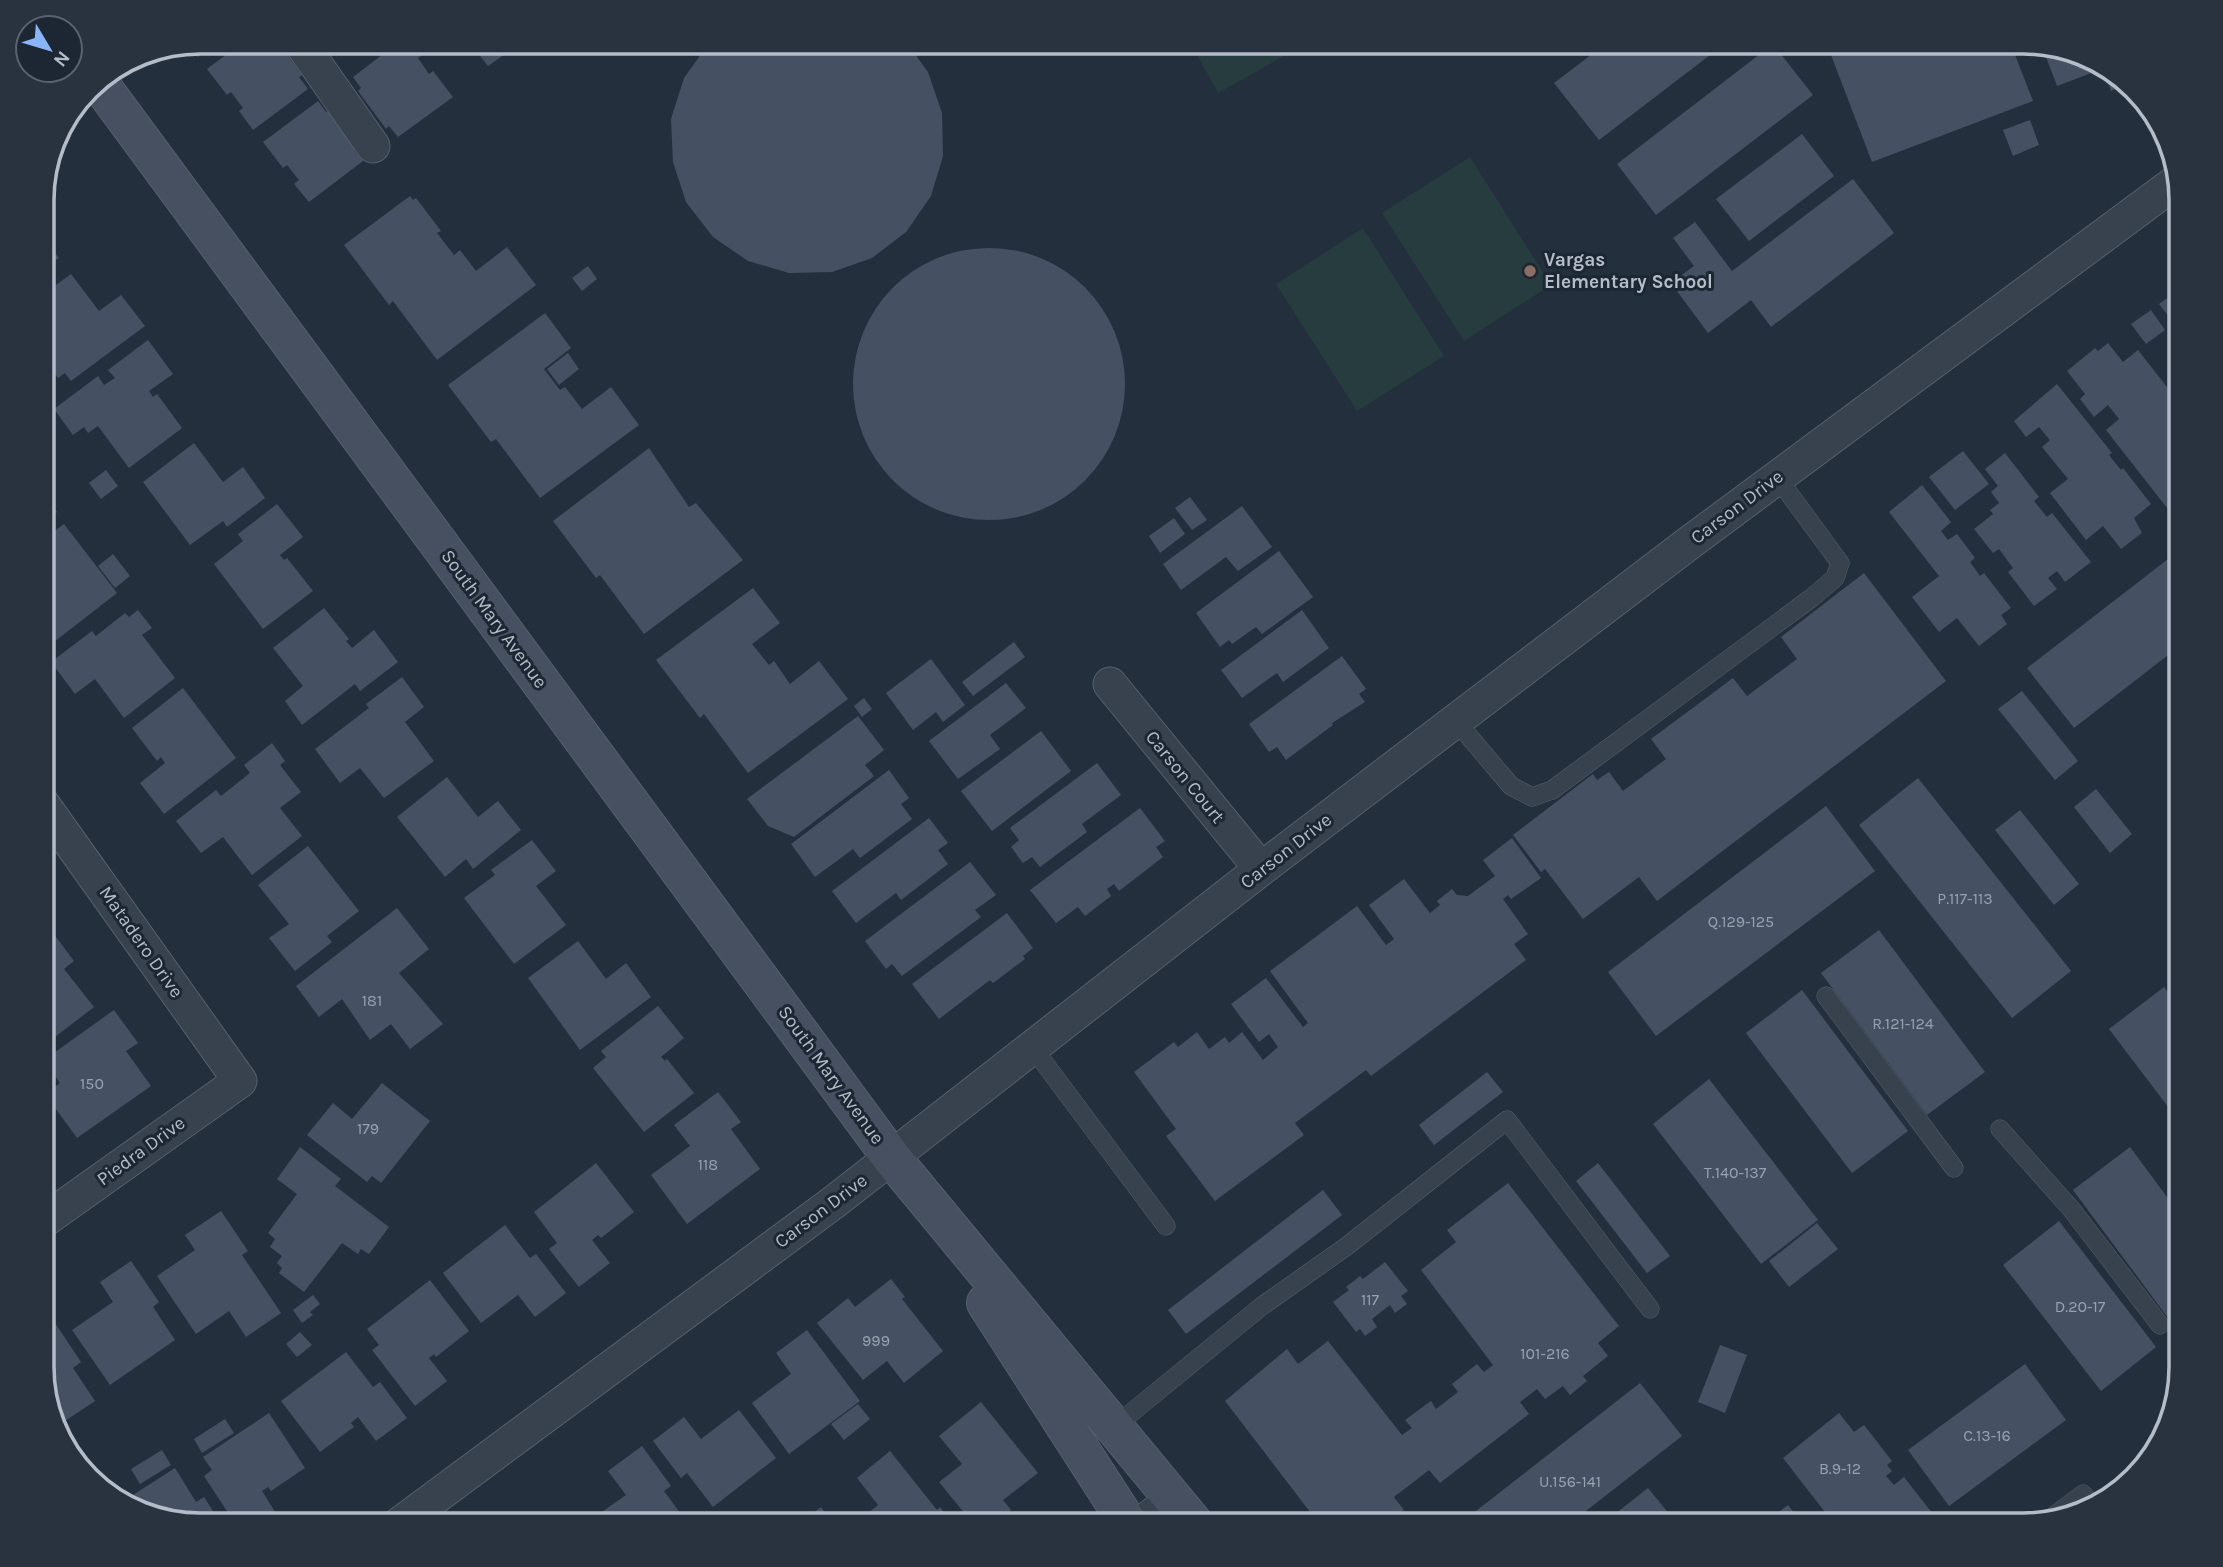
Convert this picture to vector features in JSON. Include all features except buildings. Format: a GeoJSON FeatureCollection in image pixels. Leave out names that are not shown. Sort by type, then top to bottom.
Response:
{"type":"FeatureCollection","features":[{"type":"Feature","properties":{"kind":"main road","name":"South Mary Avenue"},"geometry":{"type":"LineString","coordinates":[[104,90],[891,1157],[1185,1512]]}},
{"type":"Feature","properties":{"kind":"main road","name":"South Mary Avenue"},"geometry":{"type":"LineString","coordinates":[[891,1157],[1121,1513]]}},
{"type":"Feature","properties":{"kind":"street"},"geometry":{"type":"LineString","coordinates":[[311,54],[373,146]]}},
{"type":"Feature","properties":{"kind":"street","name":"Carson Drive"},"geometry":{"type":"LineString","coordinates":[[414,1513],[891,1157],[1261,869],[1777,477],[2168,188]]}},
{"type":"Feature","properties":{"kind":"street","name":"Carson Court"},"geometry":{"type":"LineString","coordinates":[[1110,684],[1261,869]]}},
{"type":"Feature","properties":{"kind":"street","name":"Matadero Drive"},"geometry":{"type":"LineString","coordinates":[[55,821],[240,1081]]}},
{"type":"Feature","properties":{"kind":"street","name":"Piedra Drive"},"geometry":{"type":"LineString","coordinates":[[55,1213],[240,1081]]}},
{"type":"Feature","properties":{"kind":"lane"},"geometry":{"type":"LineString","coordinates":[[1456,720],[1511,786],[1532,797],[1552,790],[1810,598],[1835,578],[1840,563],[1777,477]]}},
{"type":"Feature","properties":{"kind":"lane"},"geometry":{"type":"LineString","coordinates":[[1826,996],[1954,1168]]}},
{"type":"Feature","properties":{"kind":"lane"},"geometry":{"type":"LineString","coordinates":[[1034,1048],[1166,1226]]}},
{"type":"Feature","properties":{"kind":"lane"},"geometry":{"type":"LineString","coordinates":[[1115,1426],[1262,1306],[1347,1246],[1507,1120],[1650,1309]]}},
{"type":"Feature","properties":{"kind":"lane"},"geometry":{"type":"LineString","coordinates":[[2000,1129],[2072,1210],[2160,1325]]}},
{"type":"Feature","properties":{"kind":"lane"},"geometry":{"type":"LineString","coordinates":[[2067,1506],[2083,1494],[2086,1498]]}},
{"type":"Feature","properties":{"kind":"green space"},"geometry":{"type":"Polygon","coordinates":[[[1197,54],[1287,54],[1218,93],[1197,54]]]}},
{"type":"Feature","properties":{"kind":"green space"},"geometry":{"type":"Polygon","coordinates":[[[1470,157],[1551,285],[1464,341],[1382,213],[1470,157]]]}},
{"type":"Feature","properties":{"kind":"green space"},"geometry":{"type":"Polygon","coordinates":[[[1363,228],[1444,356],[1357,411],[1276,284],[1363,228]]]}},
{"type":"Feature","properties":{"kind":"place","name":"Vargas Elementary School"},"geometry":{"type":"Point","coordinates":[1530,271]}}]}
